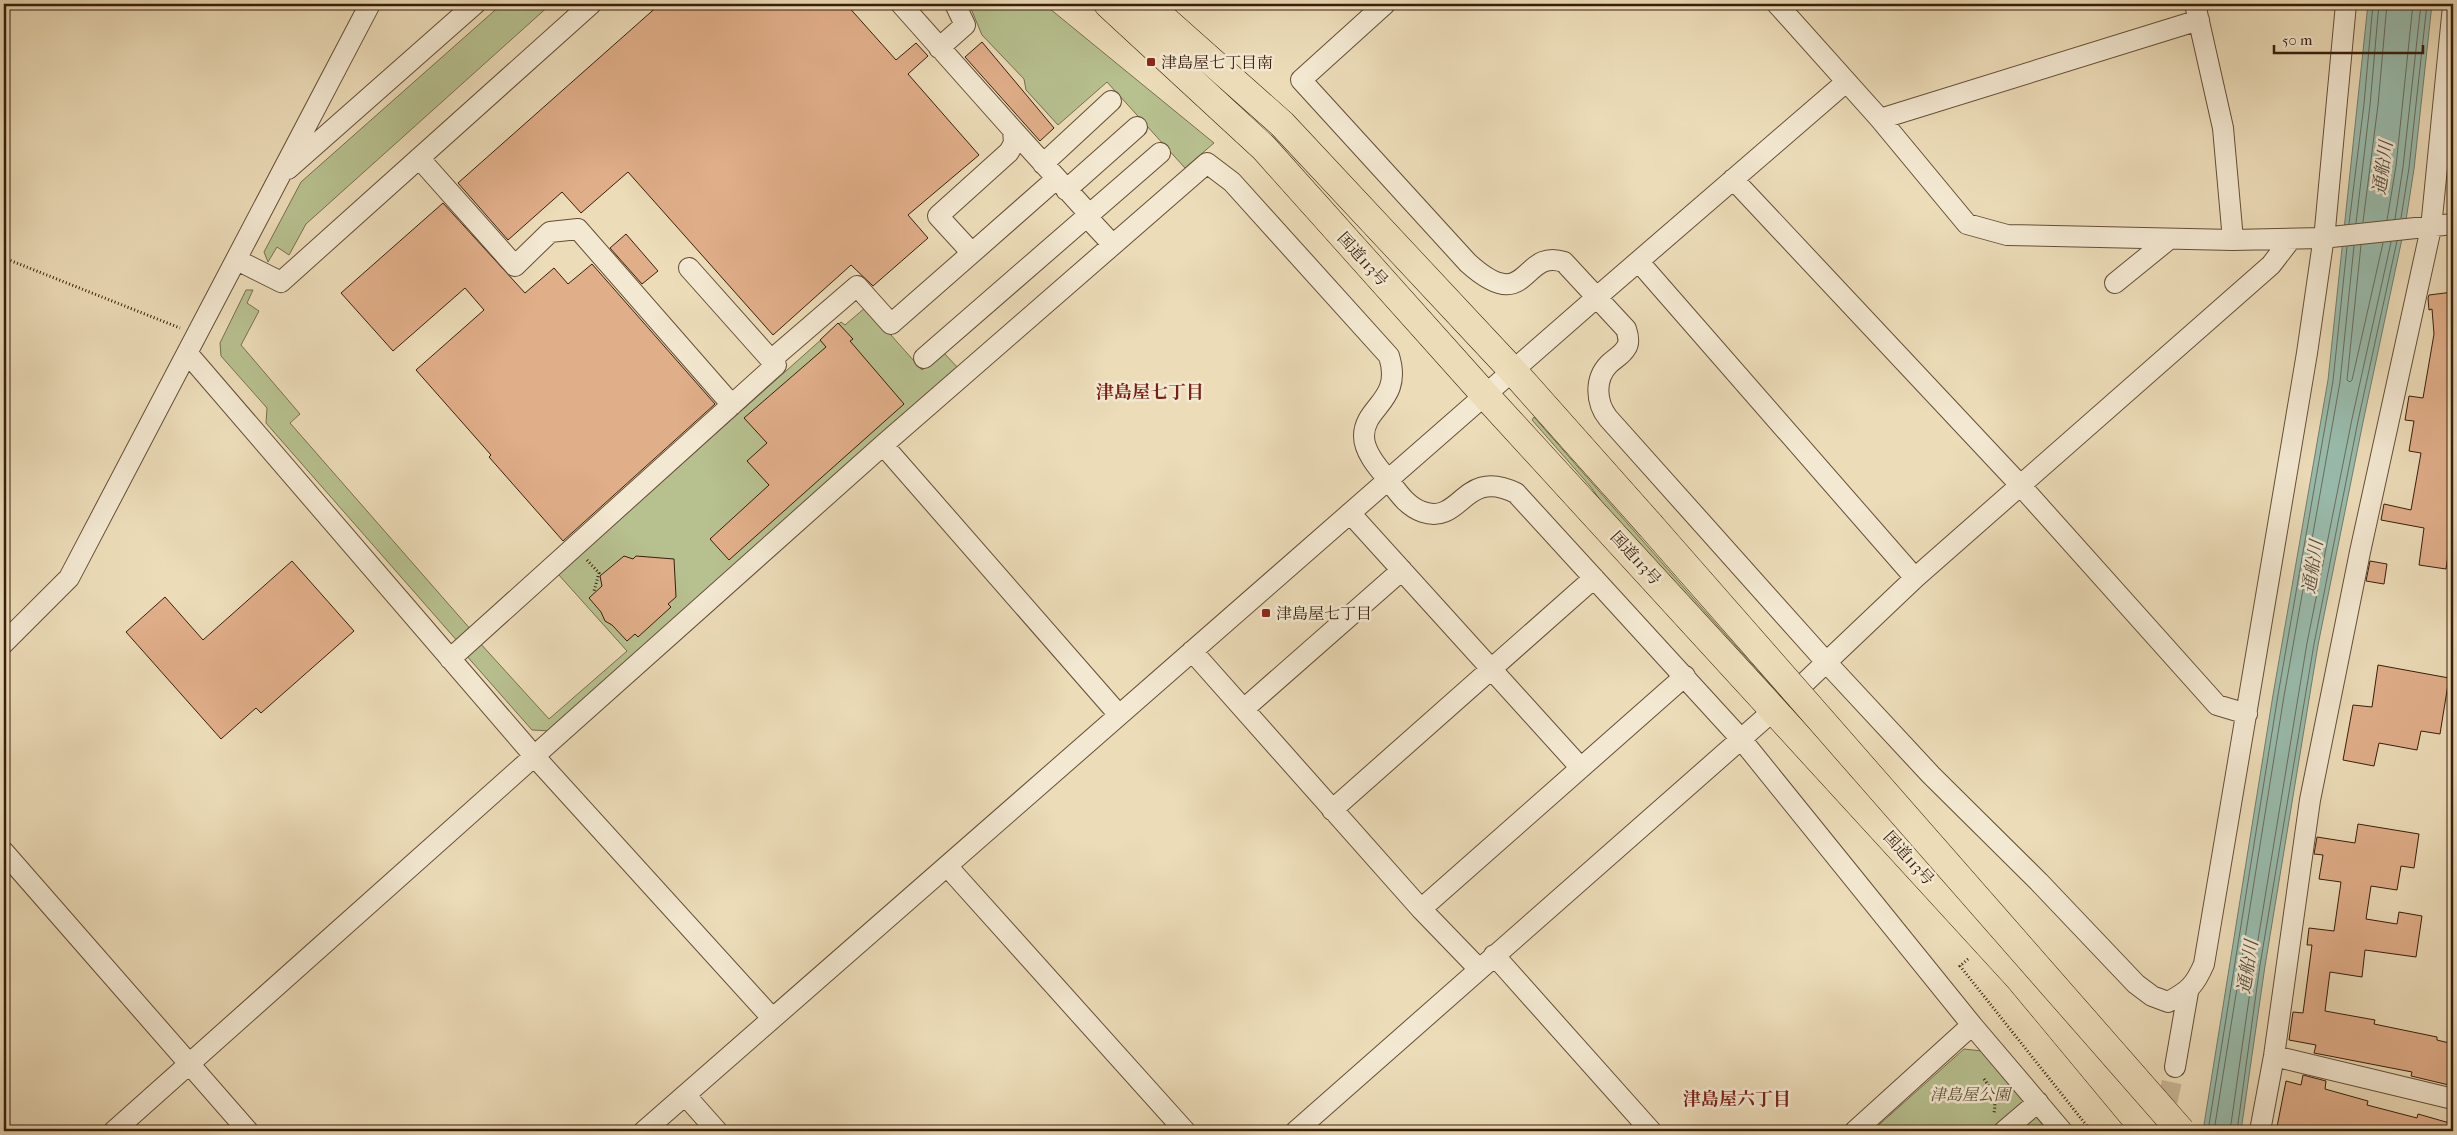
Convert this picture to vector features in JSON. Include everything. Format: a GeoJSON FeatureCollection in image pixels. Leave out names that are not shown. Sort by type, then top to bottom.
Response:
{"type":"FeatureCollection","features":[{"type":"Feature","properties":{"kind":"highway","name":"国道113号"},"geometry":{"type":"LineString","coordinates":[[1108,4],[1264,148],[1485,395],[2018,978],[2146,1131]]}},
{"type":"Feature","properties":{"kind":"highway","name":"国道113号"},"geometry":{"type":"LineString","coordinates":[[1147,4],[1282,124],[1513,371],[1650,524],[2181,1131]]}},
{"type":"Feature","properties":{"kind":"street"},"geometry":{"type":"LineString","coordinates":[[4,643],[69,578],[370,4]]}},
{"type":"Feature","properties":{"kind":"street"},"geometry":{"type":"LineString","coordinates":[[279,177],[474,4]]}},
{"type":"Feature","properties":{"kind":"street"},"geometry":{"type":"LineString","coordinates":[[237,260],[282,282],[591,4]]}},
{"type":"Feature","properties":{"kind":"street"},"geometry":{"type":"LineString","coordinates":[[901,4],[1113,244]]}},
{"type":"Feature","properties":{"kind":"street"},"geometry":{"type":"LineString","coordinates":[[939,48],[965,25],[955,4]]}},
{"type":"Feature","properties":{"kind":"street"},"geometry":{"type":"LineString","coordinates":[[1386,4],[1301,80],[1468,263],[1484,278],[1501,285],[1513,284],[1544,260],[1554,258],[1564,262],[1626,330],[1629,339],[1627,348],[1607,366],[1601,375],[1598,396],[1599,407],[1662,481],[1931,775],[2039,882],[2136,984],[2152,996],[2168,1002],[2188,992]]}},
{"type":"Feature","properties":{"kind":"street"},"geometry":{"type":"LineString","coordinates":[[1777,4],[1880,119],[1967,224],[2007,235],[2168,240],[2322,238],[2431,228],[2453,224]]}},
{"type":"Feature","properties":{"kind":"street"},"geometry":{"type":"LineString","coordinates":[[2175,1067],[2188,992],[2198,978],[2204,964],[2307,353],[2322,238],[2325,229],[2346,4]]}},
{"type":"Feature","properties":{"kind":"street"},"geometry":{"type":"LineString","coordinates":[[2260,1131],[2274,1056],[2310,800],[2360,552],[2431,228],[2453,6]]}},
{"type":"Feature","properties":{"kind":"street"},"geometry":{"type":"LineString","coordinates":[[1880,119],[2197,12],[2223,128],[2233,240]]}},
{"type":"Feature","properties":{"kind":"street"},"geometry":{"type":"LineString","coordinates":[[644,1131],[1596,297],[1639,262],[1846,82]]}},
{"type":"Feature","properties":{"kind":"street"},"geometry":{"type":"LineString","coordinates":[[1043,164],[1111,101]]}},
{"type":"Feature","properties":{"kind":"street"},"geometry":{"type":"LineString","coordinates":[[771,360],[858,286],[891,324],[972,253],[1137,127]]}},
{"type":"Feature","properties":{"kind":"street"},"geometry":{"type":"LineString","coordinates":[[972,253],[938,216],[1009,152],[1014,143],[1013,130]]}},
{"type":"Feature","properties":{"kind":"street"},"geometry":{"type":"LineString","coordinates":[[924,358],[1160,153]]}},
{"type":"Feature","properties":{"kind":"street"},"geometry":{"type":"LineString","coordinates":[[419,158],[515,266],[550,232],[578,229],[732,405]]}},
{"type":"Feature","properties":{"kind":"street"},"geometry":{"type":"LineString","coordinates":[[114,1131],[883,445],[1207,163],[1232,182],[1390,356],[1394,370],[1390,388],[1380,406],[1368,421],[1364,436],[1370,457],[1407,503],[1416,510],[1439,514],[1451,509],[1474,489],[1491,486],[1505,488],[1516,493],[1742,739],[1972,1025],[2062,1131]]}},
{"type":"Feature","properties":{"kind":"street"},"geometry":{"type":"LineString","coordinates":[[1733,179],[2021,486],[2217,705],[2246,714]]}},
{"type":"Feature","properties":{"kind":"street"},"geometry":{"type":"LineString","coordinates":[[1796,691],[1915,578],[2272,265],[2291,239]]}},
{"type":"Feature","properties":{"kind":"street"},"geometry":{"type":"LineString","coordinates":[[2115,283],[2168,240]]}},
{"type":"Feature","properties":{"kind":"street"},"geometry":{"type":"LineString","coordinates":[[1639,262],[1915,578]]}},
{"type":"Feature","properties":{"kind":"street"},"geometry":{"type":"LineString","coordinates":[[450,659],[776,365],[689,268]]}},
{"type":"Feature","properties":{"kind":"street"},"geometry":{"type":"LineString","coordinates":[[188,354],[535,757],[772,1018]]}},
{"type":"Feature","properties":{"kind":"street"},"geometry":{"type":"LineString","coordinates":[[883,445],[1119,715]]}},
{"type":"Feature","properties":{"kind":"street"},"geometry":{"type":"LineString","coordinates":[[1350,513],[1580,767]]}},
{"type":"Feature","properties":{"kind":"street"},"geometry":{"type":"LineString","coordinates":[[1245,708],[1402,570]]}},
{"type":"Feature","properties":{"kind":"street"},"geometry":{"type":"LineString","coordinates":[[1332,810],[1594,578]]}},
{"type":"Feature","properties":{"kind":"street"},"geometry":{"type":"LineString","coordinates":[[1192,652],[1245,708],[1332,810],[1421,909],[1479,969]]}},
{"type":"Feature","properties":{"kind":"street"},"geometry":{"type":"LineString","coordinates":[[1421,909],[1685,676]]}},
{"type":"Feature","properties":{"kind":"street"},"geometry":{"type":"LineString","coordinates":[[1296,1131],[1774,710]]}},
{"type":"Feature","properties":{"kind":"street"},"geometry":{"type":"LineString","coordinates":[[4,852],[248,1131]]}},
{"type":"Feature","properties":{"kind":"street"},"geometry":{"type":"LineString","coordinates":[[947,866],[1186,1131]]}},
{"type":"Feature","properties":{"kind":"street"},"geometry":{"type":"LineString","coordinates":[[1494,955],[1651,1131]]}},
{"type":"Feature","properties":{"kind":"street"},"geometry":{"type":"LineString","coordinates":[[1855,1131],[1972,1025]]}},
{"type":"Feature","properties":{"kind":"street"},"geometry":{"type":"LineString","coordinates":[[2274,1056],[2453,1099]]}},
{"type":"Feature","properties":{"kind":"street"},"geometry":{"type":"LineString","coordinates":[[685,1095],[717,1131]]}},
{"type":"Feature","properties":{"kind":"street"},"geometry":{"type":"LineString","coordinates":[[1997,1125],[2038,1102]]}},
{"type":"Feature","properties":{"kind":"path"},"geometry":{"type":"LineString","coordinates":[[4,258],[198,335]]}},
{"type":"Feature","properties":{"kind":"path"},"geometry":{"type":"LineString","coordinates":[[574,547],[599,574],[594,591]]}},
{"type":"Feature","properties":{"kind":"path"},"geometry":{"type":"LineString","coordinates":[[1968,959],[1960,966],[2091,1131]]}},
{"type":"Feature","properties":{"kind":"path"},"geometry":{"type":"LineString","coordinates":[[1984,1079],[1992,1090],[1996,1102],[1994,1113],[1997,1125]]}},
{"type":"Feature","properties":{"kind":"green space"},"geometry":{"type":"Polygon","coordinates":[[[502,4],[551,4],[306,224],[289,255],[277,247],[268,262],[264,252],[301,182],[502,4]]]}},
{"type":"Feature","properties":{"kind":"green space"},"geometry":{"type":"Polygon","coordinates":[[[969,4],[1044,4],[1214,143],[1185,168],[1107,82],[1058,125],[1026,90],[1024,79],[982,35],[969,4]]]}},
{"type":"Feature","properties":{"kind":"green space"},"geometry":{"type":"Polygon","coordinates":[[[246,290],[253,290],[247,303],[259,311],[241,345],[300,414],[290,423],[472,631],[459,643],[266,423],[267,408],[221,356],[220,343],[246,290]]]}},
{"type":"Feature","properties":{"kind":"green space"},"geometry":{"type":"Polygon","coordinates":[[[866,307],[922,370],[943,352],[959,369],[552,731],[532,730],[465,654],[479,642],[549,719],[627,651],[558,574],[841,322],[845,325],[866,307]]]}},
{"type":"Feature","properties":{"kind":"green space"},"geometry":{"type":"Polygon","coordinates":[[[1534,417],[1700,606],[2171,1131],[2161,1131],[1634,546],[1590,486],[1532,420],[1534,417]]]}},
{"type":"Feature","properties":{"kind":"green space","name":"津島屋公園"},"geometry":{"type":"Polygon","coordinates":[[[1964,1049],[1982,1051],[2050,1131],[1872,1131],[1964,1049]]]}},
{"type":"Feature","properties":{"kind":"water","name":"通船川"},"geometry":{"type":"Polygon","coordinates":[[[2368,4],[2432,4],[2414,169],[2406,220],[2318,645],[2265,966],[2241,1131],[2203,1131],[2273,695],[2328,380],[2368,4]]]}},
{"type":"Feature","properties":{"kind":"building"},"geometry":{"type":"Polygon","coordinates":[[[660,4],[846,4],[896,60],[916,43],[928,56],[908,74],[979,155],[908,215],[928,238],[873,286],[851,265],[773,335],[628,172],[581,213],[562,192],[508,240],[458,183],[660,4]]]}},
{"type":"Feature","properties":{"kind":"building"},"geometry":{"type":"Polygon","coordinates":[[[982,42],[1054,128],[1040,141],[965,57],[982,42]]]}},
{"type":"Feature","properties":{"kind":"building"},"geometry":{"type":"Polygon","coordinates":[[[443,203],[525,293],[554,268],[568,284],[592,264],[715,404],[563,541],[416,370],[484,310],[465,288],[393,351],[341,293],[443,203]]]}},
{"type":"Feature","properties":{"kind":"building"},"geometry":{"type":"Polygon","coordinates":[[[626,234],[658,271],[642,284],[610,248],[626,234]]]}},
{"type":"Feature","properties":{"kind":"building"},"geometry":{"type":"Polygon","coordinates":[[[2453,292],[2453,377],[2450,394],[2453,395],[2453,466],[2448,497],[2453,498],[2453,519],[2446,569],[2419,565],[2424,528],[2381,520],[2384,504],[2411,510],[2421,453],[2409,451],[2414,421],[2405,420],[2409,396],[2423,398],[2434,334],[2432,309],[2429,310],[2429,295],[2453,292]]]}},
{"type":"Feature","properties":{"kind":"building"},"geometry":{"type":"Polygon","coordinates":[[[838,323],[853,339],[850,341],[904,404],[729,560],[710,539],[769,485],[747,461],[767,443],[744,418],[826,347],[820,340],[838,323]]]}},
{"type":"Feature","properties":{"kind":"building"},"geometry":{"type":"Polygon","coordinates":[[[624,556],[633,559],[636,556],[674,559],[676,597],[668,604],[671,607],[638,637],[635,634],[627,641],[612,625],[605,621],[601,612],[589,598],[602,586],[600,576],[624,556]]]}},
{"type":"Feature","properties":{"kind":"building"},"geometry":{"type":"Polygon","coordinates":[[[292,561],[354,631],[261,713],[256,708],[221,739],[126,632],[165,597],[203,640],[292,561]]]}},
{"type":"Feature","properties":{"kind":"building"},"geometry":{"type":"Polygon","coordinates":[[[2370,561],[2387,564],[2384,584],[2366,581],[2370,561]]]}},
{"type":"Feature","properties":{"kind":"building"},"geometry":{"type":"Polygon","coordinates":[[[2378,665],[2449,678],[2440,734],[2421,731],[2417,750],[2379,743],[2374,766],[2343,760],[2353,705],[2372,707],[2378,665]]]}},
{"type":"Feature","properties":{"kind":"building"},"geometry":{"type":"Polygon","coordinates":[[[2358,824],[2419,834],[2414,868],[2401,866],[2397,890],[2371,886],[2366,919],[2397,924],[2399,912],[2422,916],[2416,957],[2365,950],[2362,977],[2330,972],[2325,1011],[2375,1020],[2374,1024],[2437,1037],[2437,1040],[2453,1044],[2453,1065],[2449,1085],[2411,1076],[2412,1072],[2314,1053],[2316,1045],[2289,1040],[2293,1012],[2303,1013],[2312,945],[2307,945],[2309,928],[2334,931],[2341,882],[2319,879],[2323,855],[2314,854],[2317,837],[2355,843],[2358,824]]]}},
{"type":"Feature","properties":{"kind":"building"},"geometry":{"type":"Polygon","coordinates":[[[2303,1075],[2326,1081],[2325,1089],[2368,1101],[2367,1105],[2417,1118],[2418,1114],[2453,1124],[2453,1131],[2298,1131],[2277,1127],[2286,1081],[2301,1085],[2303,1075]]]}},
{"type":"Feature","properties":{"kind":"tunnel"},"geometry":{"type":"LineString","coordinates":[[2161,1131],[2175,1067]]}},
{"type":"Feature","properties":{"kind":"place","name":"津島屋七丁目南"},"geometry":{"type":"Point","coordinates":[1151,62]}},
{"type":"Feature","properties":{"kind":"place","name":"津島屋七丁目"},"geometry":{"type":"Point","coordinates":[1266,613]}},
{"type":"Feature","properties":{"kind":"district","name":"津島屋七丁目"},"geometry":{"type":"Point","coordinates":[1150,392]}},
{"type":"Feature","properties":{"kind":"district","name":"津島屋六丁目"},"geometry":{"type":"Point","coordinates":[1737,1099]}}]}
